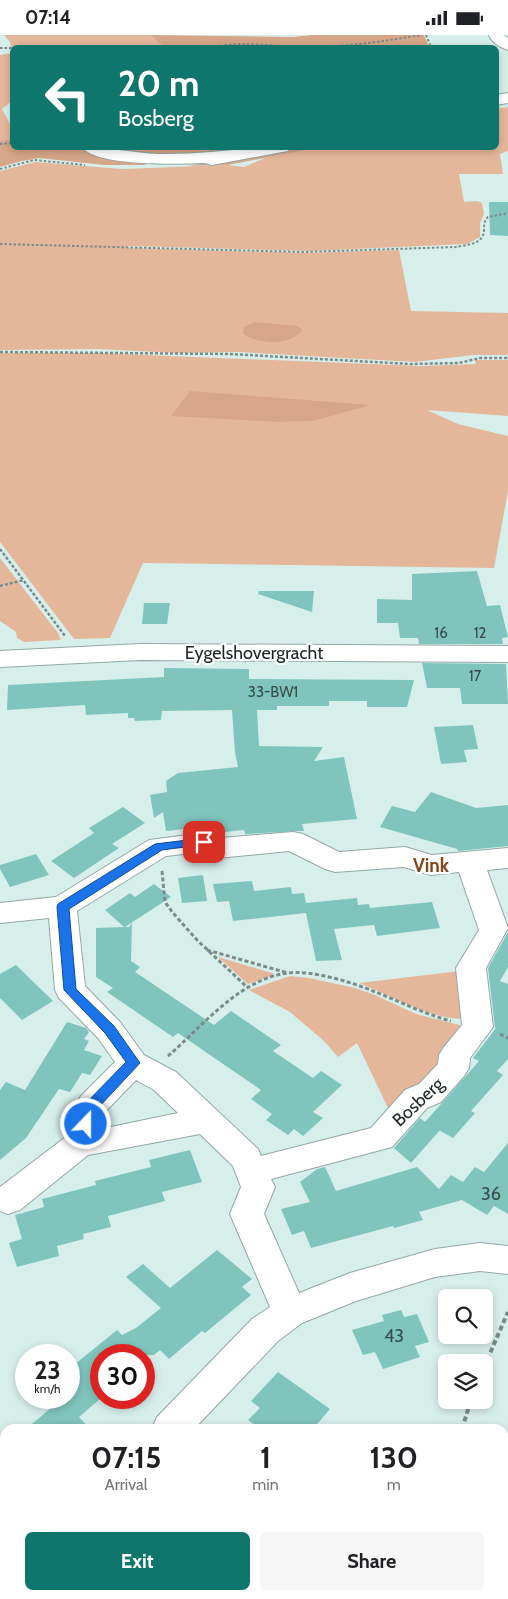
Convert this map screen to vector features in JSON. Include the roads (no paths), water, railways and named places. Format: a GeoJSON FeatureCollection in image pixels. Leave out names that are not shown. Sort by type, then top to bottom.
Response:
{"type":"FeatureCollection","features":[{"type":"Feature","properties":{"kind":"street"},"geometry":{"type":"LineString","coordinates":[[99,150],[115,155],[139,158],[229,157]]}},
{"type":"Feature","properties":{"kind":"street"},"geometry":{"type":"LineString","coordinates":[[190,163],[266,150]]}},
{"type":"Feature","properties":{"kind":"street","name":"Eygelshovergracht"},"geometry":{"type":"LineString","coordinates":[[0,659],[140,652],[508,654]]}},
{"type":"Feature","properties":{"kind":"street"},"geometry":{"type":"LineString","coordinates":[[0,913],[62,907],[160,847],[204,842],[218,848],[293,841],[335,862],[405,857],[432,865],[508,857]]}},
{"type":"Feature","properties":{"kind":"street","name":"Bosberg"},"geometry":{"type":"LineString","coordinates":[[253,1171],[381,1138],[416,1099],[430,1093],[453,1068],[456,1055],[478,1027],[471,968],[494,931],[470,862]]}},
{"type":"Feature","properties":{"kind":"street"},"geometry":{"type":"LineString","coordinates":[[62,907],[70,990],[109,1030],[141,1067],[165,1081],[246,1158],[258,1187],[247,1214],[290,1312]]}},
{"type":"Feature","properties":{"kind":"street"},"geometry":{"type":"LineString","coordinates":[[81,1143],[92,1105],[141,1067]]}},
{"type":"Feature","properties":{"kind":"street"},"geometry":{"type":"LineString","coordinates":[[8,1200],[81,1143],[99,1142],[206,1119]]}},
{"type":"Feature","properties":{"kind":"street"},"geometry":{"type":"LineString","coordinates":[[175,1424],[265,1330],[290,1312],[350,1288],[435,1263],[480,1257],[508,1260]]}},
{"type":"Feature","properties":{"kind":"district","name":"Vink"},"geometry":{"type":"Point","coordinates":[431,865]}}]}
